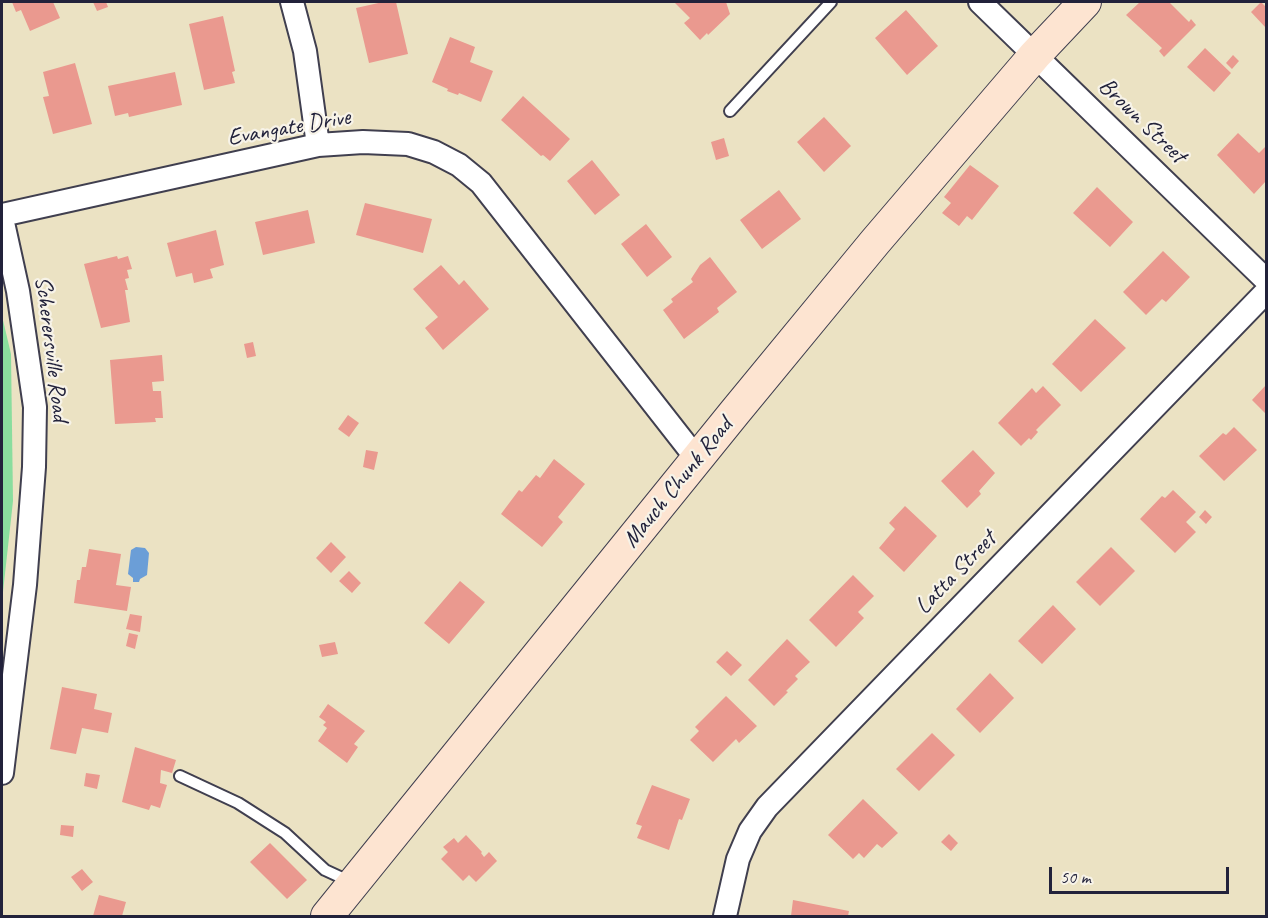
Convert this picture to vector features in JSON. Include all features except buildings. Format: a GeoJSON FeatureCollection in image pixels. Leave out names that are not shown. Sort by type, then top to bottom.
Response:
{"type":"FeatureCollection","features":[{"type":"Feature","properties":{"kind":"main road","name":"Mauch Chunk Road"},"geometry":{"type":"LineString","coordinates":[[327,916],[875,242],[1035,55],[1085,2]]}},
{"type":"Feature","properties":{"kind":"street"},"geometry":{"type":"LineString","coordinates":[[292,2],[305,51],[317,122],[318,146]]}},
{"type":"Feature","properties":{"kind":"street","name":"Brown Street"},"geometry":{"type":"LineString","coordinates":[[980,2],[1266,280]]}},
{"type":"Feature","properties":{"kind":"street","name":"Evangate Drive"},"geometry":{"type":"LineString","coordinates":[[2,217],[318,146],[363,142],[408,144],[434,152],[481,183],[697,459]]}},
{"type":"Feature","properties":{"kind":"street","name":"Scherersville Road"},"geometry":{"type":"LineString","coordinates":[[2,217],[18,291],[35,407],[34,467],[25,585],[2,773]]}},
{"type":"Feature","properties":{"kind":"street","name":"Latta Street"},"geometry":{"type":"LineString","coordinates":[[725,916],[738,859],[750,831],[767,807],[1266,292]]}},
{"type":"Feature","properties":{"kind":"lane"},"geometry":{"type":"LineString","coordinates":[[730,111],[831,2]]}},
{"type":"Feature","properties":{"kind":"lane"},"geometry":{"type":"LineString","coordinates":[[180,776],[238,803],[285,833],[325,870],[354,884]]}},
{"type":"Feature","properties":{"kind":"green space"},"geometry":{"type":"Polygon","coordinates":[[[2,316],[11,354],[13,501],[2,601],[2,316]]]}},
{"type":"Feature","properties":{"kind":"water"},"geometry":{"type":"Polygon","coordinates":[[[136,547],[145,548],[149,553],[147,575],[139,582],[133,582],[133,578],[128,574],[131,550],[136,547]]]}}]}
